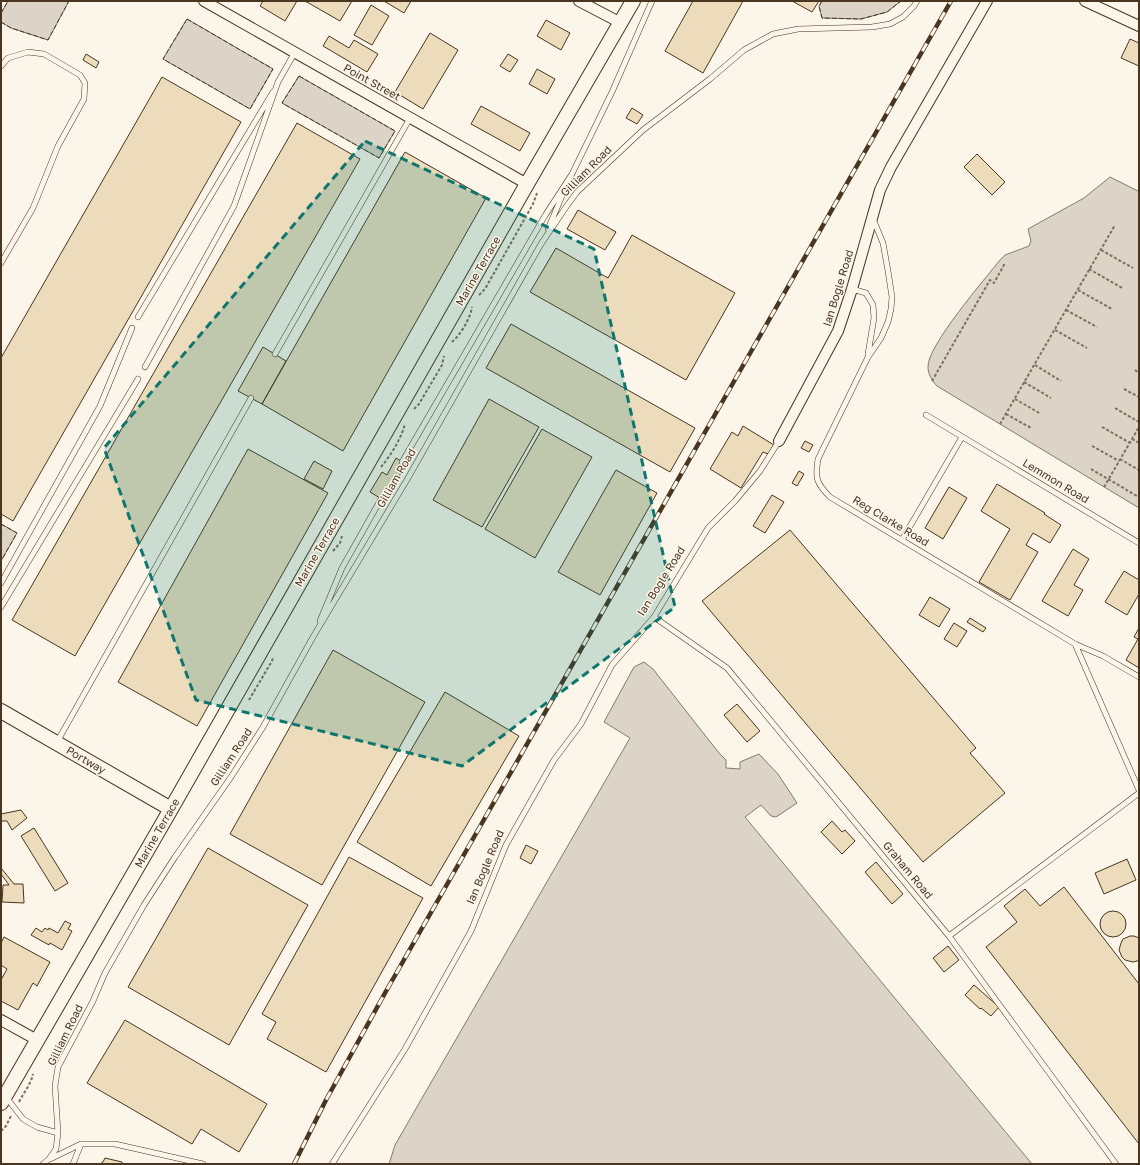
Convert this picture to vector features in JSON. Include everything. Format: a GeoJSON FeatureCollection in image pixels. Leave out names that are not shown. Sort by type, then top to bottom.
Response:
{"type":"FeatureCollection","features":[{"type":"Feature","properties":{"kind":"main road","name":"Marine Terrace"},"geometry":{"type":"LineString","coordinates":[[3,1099],[171,809],[633,1]]}},
{"type":"Feature","properties":{"kind":"main road","name":"Portway"},"geometry":{"type":"LineString","coordinates":[[1,710],[171,809]]}},
{"type":"Feature","properties":{"kind":"street","name":"Point Street"},"geometry":{"type":"LineString","coordinates":[[204,1],[527,184]]}},
{"type":"Feature","properties":{"kind":"street"},"geometry":{"type":"LineString","coordinates":[[579,1],[621,23]]}},
{"type":"Feature","properties":{"kind":"street","name":"Ian Bogle Road"},"geometry":{"type":"LineString","coordinates":[[779,441],[838,332],[880,190],[891,167],[987,1]]}},
{"type":"Feature","properties":{"kind":"street"},"geometry":{"type":"LineString","coordinates":[[1085,1],[1139,26]]}},
{"type":"Feature","properties":{"kind":"street"},"geometry":{"type":"LineString","coordinates":[[1,1020],[37,1040]]}},
{"type":"Feature","properties":{"kind":"lane"},"geometry":{"type":"LineString","coordinates":[[541,244],[572,174],[612,92],[652,1]]}},
{"type":"Feature","properties":{"kind":"lane","name":"Gilliam Road"},"geometry":{"type":"LineString","coordinates":[[43,1164],[49,1159],[56,1149],[58,1133],[55,1086],[58,1067],[94,1000],[105,973],[144,905],[175,857],[231,777],[262,727],[313,637],[408,478],[541,244],[566,207],[582,187],[643,130],[710,79],[744,50],[773,34],[798,29],[890,24],[903,17],[917,1]]}},
{"type":"Feature","properties":{"kind":"lane"},"geometry":{"type":"LineString","coordinates":[[1,66],[8,58],[28,52],[44,54],[80,75],[85,83],[84,99],[58,146],[33,208],[1,263]]}},
{"type":"Feature","properties":{"kind":"lane"},"geometry":{"type":"LineString","coordinates":[[138,317],[295,52]]}},
{"type":"Feature","properties":{"kind":"lane"},"geometry":{"type":"LineString","coordinates":[[145,368],[234,206],[278,82]]}},
{"type":"Feature","properties":{"kind":"lane"},"geometry":{"type":"LineString","coordinates":[[275,354],[410,118]]}},
{"type":"Feature","properties":{"kind":"lane"},"geometry":{"type":"LineString","coordinates":[[402,462],[546,214],[572,174]]}},
{"type":"Feature","properties":{"kind":"lane"},"geometry":{"type":"LineString","coordinates":[[868,357],[881,338],[888,322],[892,298],[883,243],[872,217]]}},
{"type":"Feature","properties":{"kind":"lane"},"geometry":{"type":"LineString","coordinates":[[852,288],[866,293],[873,305],[874,318],[868,357]]}},
{"type":"Feature","properties":{"kind":"lane"},"geometry":{"type":"LineString","coordinates":[[1,583],[100,406],[132,328]]}},
{"type":"Feature","properties":{"kind":"lane","name":"Reg Clarke Road"},"geometry":{"type":"LineString","coordinates":[[868,357],[818,459],[816,472],[820,486],[830,496],[1074,644],[1102,656],[1139,677]]}},
{"type":"Feature","properties":{"kind":"lane"},"geometry":{"type":"LineString","coordinates":[[1,607],[138,379]]}},
{"type":"Feature","properties":{"kind":"lane"},"geometry":{"type":"LineString","coordinates":[[56,743],[251,398]]}},
{"type":"Feature","properties":{"kind":"lane","name":"Lemmon Road"},"geometry":{"type":"LineString","coordinates":[[926,416],[1139,543]]}},
{"type":"Feature","properties":{"kind":"lane"},"geometry":{"type":"LineString","coordinates":[[902,540],[962,437]]}},
{"type":"Feature","properties":{"kind":"lane","name":"Ian Bogle Road"},"geometry":{"type":"LineString","coordinates":[[332,1164],[405,1049],[471,931],[506,844],[554,760],[581,724],[612,665],[654,617],[708,528],[760,471],[779,441]]}},
{"type":"Feature","properties":{"kind":"lane"},"geometry":{"type":"LineString","coordinates":[[313,637],[342,568],[381,498]]}},
{"type":"Feature","properties":{"kind":"lane","name":"Graham Road"},"geometry":{"type":"LineString","coordinates":[[654,617],[727,668],[950,936],[1116,1164]]}},
{"type":"Feature","properties":{"kind":"lane"},"geometry":{"type":"LineString","coordinates":[[1074,644],[1139,790]]}},
{"type":"Feature","properties":{"kind":"lane"},"geometry":{"type":"LineString","coordinates":[[950,936],[1139,793]]}},
{"type":"Feature","properties":{"kind":"lane"},"geometry":{"type":"LineString","coordinates":[[3,1099],[23,1119],[37,1127],[58,1133]]}},
{"type":"Feature","properties":{"kind":"lane"},"geometry":{"type":"LineString","coordinates":[[73,1164],[81,1144]]}},
{"type":"Feature","properties":{"kind":"lane"},"geometry":{"type":"LineString","coordinates":[[49,1159],[81,1144],[115,1144],[203,1164]]}},
{"type":"Feature","properties":{"kind":"path"},"geometry":{"type":"LineString","coordinates":[[1000,424],[1115,225]]}},
{"type":"Feature","properties":{"kind":"path"},"geometry":{"type":"LineString","coordinates":[[1101,250],[1133,268]]}},
{"type":"Feature","properties":{"kind":"path"},"geometry":{"type":"LineString","coordinates":[[932,381],[990,280],[994,283],[1005,263]]}},
{"type":"Feature","properties":{"kind":"path"},"geometry":{"type":"LineString","coordinates":[[1089,269],[1122,288]]}},
{"type":"Feature","properties":{"kind":"path"},"geometry":{"type":"LineString","coordinates":[[1078,290],[1112,309]]}},
{"type":"Feature","properties":{"kind":"path"},"geometry":{"type":"LineString","coordinates":[[1066,310],[1097,327]]}},
{"type":"Feature","properties":{"kind":"path"},"geometry":{"type":"LineString","coordinates":[[1054,330],[1086,348]]}},
{"type":"Feature","properties":{"kind":"path"},"geometry":{"type":"LineString","coordinates":[[1034,365],[1061,381]]}},
{"type":"Feature","properties":{"kind":"path"},"geometry":{"type":"LineString","coordinates":[[1135,370],[1139,373]]}},
{"type":"Feature","properties":{"kind":"path"},"geometry":{"type":"LineString","coordinates":[[1024,382],[1051,398]]}},
{"type":"Feature","properties":{"kind":"path"},"geometry":{"type":"LineString","coordinates":[[1124,389],[1139,398]]}},
{"type":"Feature","properties":{"kind":"path"},"geometry":{"type":"LineString","coordinates":[[1015,399],[1041,414]]}},
{"type":"Feature","properties":{"kind":"path"},"geometry":{"type":"LineString","coordinates":[[1115,408],[1139,422]]}},
{"type":"Feature","properties":{"kind":"path"},"geometry":{"type":"LineString","coordinates":[[1006,414],[1031,428]]}},
{"type":"Feature","properties":{"kind":"path"},"geometry":{"type":"LineString","coordinates":[[1104,487],[1139,426]]}},
{"type":"Feature","properties":{"kind":"path"},"geometry":{"type":"LineString","coordinates":[[1102,427],[1130,442]]}},
{"type":"Feature","properties":{"kind":"path"},"geometry":{"type":"LineString","coordinates":[[1132,439],[1139,443]]}},
{"type":"Feature","properties":{"kind":"path"},"geometry":{"type":"LineString","coordinates":[[1092,446],[1139,470]]}},
{"type":"Feature","properties":{"kind":"path"},"geometry":{"type":"LineString","coordinates":[[1090,469],[1137,496]]}},
{"type":"Feature","properties":{"kind":"path"},"geometry":{"type":"LineString","coordinates":[[1,1131],[6,1126]]}},
{"type":"Feature","properties":{"kind":"highlighted area"},"geometry":{"type":"Polygon","coordinates":[[[365,141],[594,249],[675,607],[462,766],[196,700],[104,448],[365,141]]]}},
{"type":"Feature","properties":{"kind":"shaded area"},"geometry":{"type":"Polygon","coordinates":[[[8,1],[69,1],[48,40],[11,28],[1,22],[1,13],[8,1]]]}},
{"type":"Feature","properties":{"kind":"shaded area"},"geometry":{"type":"Polygon","coordinates":[[[822,1],[901,1],[887,12],[861,19],[822,18],[819,6],[822,1]]]}},
{"type":"Feature","properties":{"kind":"shaded area"},"geometry":{"type":"Polygon","coordinates":[[[187,19],[273,69],[250,109],[163,59],[187,19]]]}},
{"type":"Feature","properties":{"kind":"shaded area"},"geometry":{"type":"Polygon","coordinates":[[[299,76],[395,131],[379,158],[282,103],[299,76]]]}},
{"type":"Feature","properties":{"kind":"shaded area"},"geometry":{"type":"Polygon","coordinates":[[[1110,177],[1138,191],[1139,190],[1139,508],[937,386],[933,382],[928,370],[930,357],[946,329],[1000,260],[1005,255],[1029,246],[1031,241],[1028,229],[1084,198],[1110,177]]]}},
{"type":"Feature","properties":{"kind":"shaded area"},"geometry":{"type":"Polygon","coordinates":[[[1,524],[17,533],[1,561],[1,524]]]}},
{"type":"Feature","properties":{"kind":"shaded area"},"geometry":{"type":"Polygon","coordinates":[[[644,662],[653,669],[726,760],[726,768],[740,769],[740,762],[759,754],[778,774],[797,803],[776,817],[771,816],[761,805],[745,817],[1032,1164],[389,1164],[395,1145],[630,738],[604,722],[634,667],[644,662]]]}},
{"type":"Feature","properties":{"kind":"building"},"geometry":{"type":"Polygon","coordinates":[[[263,1],[297,1],[285,21],[260,6],[263,1]]]}},
{"type":"Feature","properties":{"kind":"building"},"geometry":{"type":"Polygon","coordinates":[[[305,1],[352,1],[340,21],[305,1]]]}},
{"type":"Feature","properties":{"kind":"building"},"geometry":{"type":"Polygon","coordinates":[[[384,1],[411,1],[404,13],[384,1]]]}},
{"type":"Feature","properties":{"kind":"building"},"geometry":{"type":"Polygon","coordinates":[[[693,1],[743,1],[703,73],[665,51],[693,1]]]}},
{"type":"Feature","properties":{"kind":"building"},"geometry":{"type":"Polygon","coordinates":[[[792,1],[819,1],[812,12],[792,1]]]}},
{"type":"Feature","properties":{"kind":"building"},"geometry":{"type":"Polygon","coordinates":[[[371,5],[389,16],[372,45],[354,35],[371,5]]]}},
{"type":"Feature","properties":{"kind":"building"},"geometry":{"type":"Polygon","coordinates":[[[546,20],[570,33],[561,50],[537,36],[546,20]]]}},
{"type":"Feature","properties":{"kind":"building"},"geometry":{"type":"Polygon","coordinates":[[[430,33],[458,50],[423,109],[395,92],[430,33]]]}},
{"type":"Feature","properties":{"kind":"building"},"geometry":{"type":"Polygon","coordinates":[[[329,36],[349,48],[354,40],[378,54],[367,72],[323,46],[329,36]]]}},
{"type":"Feature","properties":{"kind":"building"},"geometry":{"type":"Polygon","coordinates":[[[1130,39],[1139,43],[1139,66],[1121,58],[1130,39]]]}},
{"type":"Feature","properties":{"kind":"building"},"geometry":{"type":"Polygon","coordinates":[[[86,54],[99,62],[96,68],[83,60],[86,54]]]}},
{"type":"Feature","properties":{"kind":"building"},"geometry":{"type":"Polygon","coordinates":[[[508,54],[518,60],[510,72],[500,66],[508,54]]]}},
{"type":"Feature","properties":{"kind":"building"},"geometry":{"type":"Polygon","coordinates":[[[537,69],[555,79],[547,94],[529,84],[537,69]]]}},
{"type":"Feature","properties":{"kind":"building"},"geometry":{"type":"Polygon","coordinates":[[[162,77],[241,122],[13,521],[1,514],[1,358],[162,77]]]}},
{"type":"Feature","properties":{"kind":"building"},"geometry":{"type":"Polygon","coordinates":[[[481,106],[530,133],[520,151],[471,124],[481,106]]]}},
{"type":"Feature","properties":{"kind":"building"},"geometry":{"type":"Polygon","coordinates":[[[632,108],[643,115],[637,124],[626,118],[632,108]]]}},
{"type":"Feature","properties":{"kind":"building"},"geometry":{"type":"Polygon","coordinates":[[[297,123],[360,159],[75,656],[12,620],[297,123]]]}},
{"type":"Feature","properties":{"kind":"building"},"geometry":{"type":"Polygon","coordinates":[[[405,152],[486,198],[343,451],[262,404],[405,152]]]}},
{"type":"Feature","properties":{"kind":"building"},"geometry":{"type":"Polygon","coordinates":[[[977,154],[1005,182],[992,195],[964,167],[977,154]]]}},
{"type":"Feature","properties":{"kind":"building"},"geometry":{"type":"Polygon","coordinates":[[[578,210],[616,232],[605,250],[567,229],[578,210]]]}},
{"type":"Feature","properties":{"kind":"building"},"geometry":{"type":"Polygon","coordinates":[[[632,235],[735,293],[686,380],[530,292],[556,248],[608,278],[632,235]]]}},
{"type":"Feature","properties":{"kind":"building"},"geometry":{"type":"Polygon","coordinates":[[[511,324],[695,428],[670,472],[486,368],[511,324]]]}},
{"type":"Feature","properties":{"kind":"building"},"geometry":{"type":"Polygon","coordinates":[[[263,347],[286,361],[262,404],[238,391],[263,347]]]}},
{"type":"Feature","properties":{"kind":"building"},"geometry":{"type":"Polygon","coordinates":[[[489,399],[539,427],[482,527],[433,500],[489,399]]]}},
{"type":"Feature","properties":{"kind":"building"},"geometry":{"type":"Polygon","coordinates":[[[743,426],[774,445],[768,454],[763,452],[741,488],[710,469],[732,432],[738,436],[743,426]]]}},
{"type":"Feature","properties":{"kind":"building"},"geometry":{"type":"Polygon","coordinates":[[[542,429],[592,457],[535,558],[485,529],[542,429]]]}},
{"type":"Feature","properties":{"kind":"building"},"geometry":{"type":"Polygon","coordinates":[[[805,441],[813,445],[809,452],[801,448],[805,441]]]}},
{"type":"Feature","properties":{"kind":"building"},"geometry":{"type":"Polygon","coordinates":[[[248,449],[328,493],[197,726],[118,682],[248,449]]]}},
{"type":"Feature","properties":{"kind":"building"},"geometry":{"type":"Polygon","coordinates":[[[396,458],[406,464],[385,501],[370,492],[382,472],[387,475],[396,458]]]}},
{"type":"Feature","properties":{"kind":"building"},"geometry":{"type":"Polygon","coordinates":[[[314,461],[332,471],[323,489],[304,479],[314,461]]]}},
{"type":"Feature","properties":{"kind":"building"},"geometry":{"type":"Polygon","coordinates":[[[616,470],[657,493],[600,595],[558,572],[616,470]]]}},
{"type":"Feature","properties":{"kind":"building"},"geometry":{"type":"Polygon","coordinates":[[[799,471],[804,474],[797,486],[792,483],[799,471]]]}},
{"type":"Feature","properties":{"kind":"building"},"geometry":{"type":"Polygon","coordinates":[[[997,484],[1045,513],[1044,514],[1061,525],[1050,543],[1033,533],[1026,545],[1038,552],[1010,600],[979,582],[1010,529],[981,511],[997,484]]]}},
{"type":"Feature","properties":{"kind":"building"},"geometry":{"type":"Polygon","coordinates":[[[949,487],[967,498],[943,539],[925,528],[949,487]]]}},
{"type":"Feature","properties":{"kind":"building"},"geometry":{"type":"Polygon","coordinates":[[[772,495],[784,502],[765,533],[753,526],[772,495]]]}},
{"type":"Feature","properties":{"kind":"building"},"geometry":{"type":"Polygon","coordinates":[[[790,530],[976,748],[970,753],[1005,793],[923,862],[702,601],[790,530]]]}},
{"type":"Feature","properties":{"kind":"building"},"geometry":{"type":"Polygon","coordinates":[[[1073,549],[1089,559],[1074,585],[1083,590],[1068,616],[1042,601],[1073,549]]]}},
{"type":"Feature","properties":{"kind":"building"},"geometry":{"type":"Polygon","coordinates":[[[1124,571],[1139,580],[1139,594],[1127,615],[1105,602],[1124,571]]]}},
{"type":"Feature","properties":{"kind":"building"},"geometry":{"type":"Polygon","coordinates":[[[930,597],[950,609],[939,627],[919,615],[930,597]]]}},
{"type":"Feature","properties":{"kind":"building"},"geometry":{"type":"Polygon","coordinates":[[[970,618],[986,628],[983,632],[967,622],[970,618]]]}},
{"type":"Feature","properties":{"kind":"building"},"geometry":{"type":"Polygon","coordinates":[[[954,623],[967,631],[957,647],[944,639],[954,623]]]}},
{"type":"Feature","properties":{"kind":"building"},"geometry":{"type":"Polygon","coordinates":[[[1139,628],[1139,668],[1126,660],[1138,639],[1134,637],[1139,628]]]}},
{"type":"Feature","properties":{"kind":"building"},"geometry":{"type":"Polygon","coordinates":[[[333,650],[425,702],[322,885],[230,834],[333,650]]]}},
{"type":"Feature","properties":{"kind":"building"},"geometry":{"type":"Polygon","coordinates":[[[445,692],[519,736],[431,886],[357,842],[445,692]]]}},
{"type":"Feature","properties":{"kind":"building"},"geometry":{"type":"Polygon","coordinates":[[[737,704],[760,731],[747,742],[724,715],[737,704]]]}},
{"type":"Feature","properties":{"kind":"building"},"geometry":{"type":"Polygon","coordinates":[[[21,810],[27,818],[12,830],[7,821],[1,821],[1,814],[21,810]]]}},
{"type":"Feature","properties":{"kind":"building"},"geometry":{"type":"Polygon","coordinates":[[[832,821],[842,832],[845,830],[855,841],[842,854],[821,832],[832,821]]]}},
{"type":"Feature","properties":{"kind":"building"},"geometry":{"type":"Polygon","coordinates":[[[34,828],[68,883],[55,891],[21,836],[34,828]]]}},
{"type":"Feature","properties":{"kind":"building"},"geometry":{"type":"Polygon","coordinates":[[[526,845],[538,851],[531,864],[520,858],[526,845]]]}},
{"type":"Feature","properties":{"kind":"building"},"geometry":{"type":"Polygon","coordinates":[[[208,848],[308,905],[229,1045],[128,987],[208,848]]]}},
{"type":"Feature","properties":{"kind":"building"},"geometry":{"type":"Polygon","coordinates":[[[349,857],[423,898],[326,1072],[267,1039],[276,1022],[262,1014],[349,857]]]}},
{"type":"Feature","properties":{"kind":"building"},"geometry":{"type":"Polygon","coordinates":[[[1127,859],[1136,880],[1104,894],[1095,873],[1127,859]]]}},
{"type":"Feature","properties":{"kind":"building"},"geometry":{"type":"Polygon","coordinates":[[[876,862],[903,894],[892,904],[865,872],[876,862]]]}},
{"type":"Feature","properties":{"kind":"building"},"geometry":{"type":"Polygon","coordinates":[[[1,868],[14,884],[23,884],[24,903],[2,902],[3,885],[9,885],[1,874],[1,868]]]}},
{"type":"Feature","properties":{"kind":"building"},"geometry":{"type":"Polygon","coordinates":[[[1064,887],[1139,984],[1139,1144],[986,947],[1017,922],[1004,906],[1025,889],[1040,906],[1064,887]]]}},
{"type":"Feature","properties":{"kind":"building"},"geometry":{"type":"Polygon","coordinates":[[[1113,911],[1122,915],[1126,924],[1122,933],[1113,937],[1104,933],[1100,924],[1104,915],[1113,911]]]}},
{"type":"Feature","properties":{"kind":"building"},"geometry":{"type":"Polygon","coordinates":[[[65,921],[71,924],[68,929],[72,931],[62,950],[31,935],[36,928],[42,932],[45,928],[48,930],[49,928],[58,933],[65,921]]]}},
{"type":"Feature","properties":{"kind":"building"},"geometry":{"type":"Polygon","coordinates":[[[1130,936],[1139,938],[1139,960],[1133,962],[1125,960],[1119,950],[1123,939],[1130,936]]]}},
{"type":"Feature","properties":{"kind":"building"},"geometry":{"type":"Polygon","coordinates":[[[4,937],[50,962],[37,986],[33,983],[18,1010],[1,1001],[1,980],[7,969],[1,965],[1,943],[4,937]]]}},
{"type":"Feature","properties":{"kind":"building"},"geometry":{"type":"Polygon","coordinates":[[[948,946],[959,960],[944,972],[933,958],[948,946]]]}},
{"type":"Feature","properties":{"kind":"building"},"geometry":{"type":"Polygon","coordinates":[[[974,985],[999,1007],[991,1016],[981,1008],[980,1009],[965,995],[974,985]]]}},
{"type":"Feature","properties":{"kind":"building"},"geometry":{"type":"Polygon","coordinates":[[[125,1020],[267,1104],[239,1152],[201,1129],[192,1144],[87,1083],[125,1020]]]}},
{"type":"Feature","properties":{"kind":"building"},"geometry":{"type":"Polygon","coordinates":[[[105,1158],[122,1162],[122,1164],[100,1164],[105,1158]]]}},
{"type":"Feature","properties":{"kind":"railway"},"geometry":{"type":"LineString","coordinates":[[294,1164],[326,1100],[385,993],[951,1]]}},
{"type":"Feature","properties":{"kind":"fence"},"geometry":{"type":"LineString","coordinates":[[1,13],[8,1]]}},
{"type":"Feature","properties":{"kind":"fence"},"geometry":{"type":"LineString","coordinates":[[1,22],[11,28],[48,40],[69,1]]}},
{"type":"Feature","properties":{"kind":"fence"},"geometry":{"type":"LineString","coordinates":[[822,1],[819,6],[822,18],[861,19],[887,12],[901,1]]}},
{"type":"Feature","properties":{"kind":"fence"},"geometry":{"type":"LineString","coordinates":[[187,19],[273,69],[250,109],[163,59],[187,19]]}},
{"type":"Feature","properties":{"kind":"fence"},"geometry":{"type":"LineString","coordinates":[[299,76],[395,131],[379,158],[282,103],[299,76]]}},
{"type":"Feature","properties":{"kind":"fence"},"geometry":{"type":"LineString","coordinates":[[1,524],[17,533],[1,561]]}}]}
